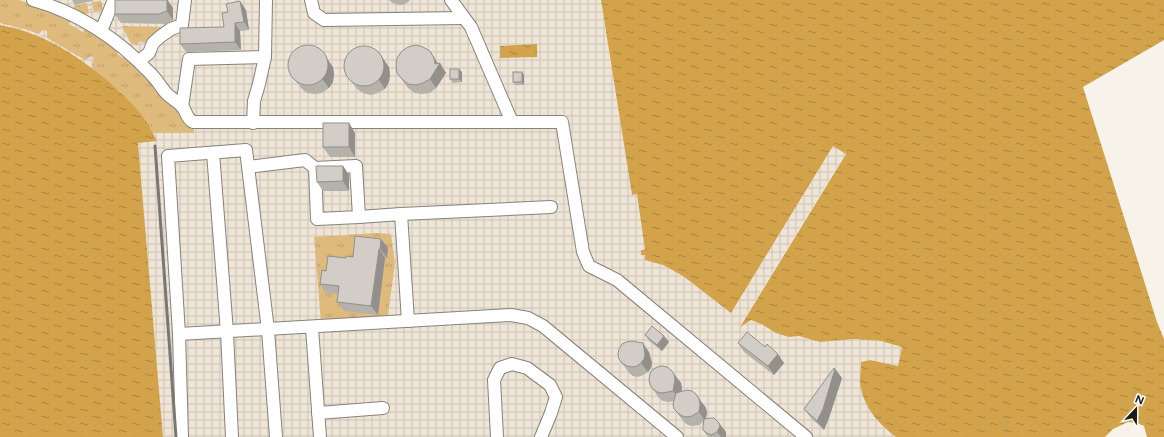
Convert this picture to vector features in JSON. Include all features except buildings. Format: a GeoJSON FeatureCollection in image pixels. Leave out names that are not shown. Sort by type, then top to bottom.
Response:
{"type":"FeatureCollection","features":[{"type":"Feature","properties":{"kind":"lane"},"geometry":{"type":"LineString","coordinates":[[33,0],[57,4],[101,31],[124,48],[152,75],[166,93],[182,107],[190,120],[193,122],[562,122],[583,252],[589,266],[617,280],[806,437]]}},
{"type":"Feature","properties":{"kind":"lane"},"geometry":{"type":"LineString","coordinates":[[138,61],[149,52],[153,44],[161,36],[171,29],[182,25],[185,0]]}},
{"type":"Feature","properties":{"kind":"lane"},"geometry":{"type":"LineString","coordinates":[[253,123],[254,101],[265,57],[266,0]]}},
{"type":"Feature","properties":{"kind":"lane"},"geometry":{"type":"LineString","coordinates":[[311,0],[314,13],[324,20],[464,18]]}},
{"type":"Feature","properties":{"kind":"lane"},"geometry":{"type":"LineString","coordinates":[[451,0],[471,27],[512,122]]}},
{"type":"Feature","properties":{"kind":"lane"},"geometry":{"type":"LineString","coordinates":[[101,31],[113,2]]}},
{"type":"Feature","properties":{"kind":"lane"},"geometry":{"type":"LineString","coordinates":[[182,107],[189,59],[265,57]]}},
{"type":"Feature","properties":{"kind":"lane"},"geometry":{"type":"LineString","coordinates":[[182,437],[179,334],[168,156],[246,150],[268,330],[276,437]]}},
{"type":"Feature","properties":{"kind":"lane"},"geometry":{"type":"LineString","coordinates":[[213,153],[232,437]]}},
{"type":"Feature","properties":{"kind":"lane"},"geometry":{"type":"LineString","coordinates":[[248,167],[305,160],[315,168],[356,166],[359,217]]}},
{"type":"Feature","properties":{"kind":"lane"},"geometry":{"type":"LineString","coordinates":[[315,168],[317,219],[552,206]]}},
{"type":"Feature","properties":{"kind":"lane"},"geometry":{"type":"LineString","coordinates":[[401,214],[408,321]]}},
{"type":"Feature","properties":{"kind":"lane"},"geometry":{"type":"LineString","coordinates":[[179,334],[512,316],[528,318],[543,326],[677,437]]}},
{"type":"Feature","properties":{"kind":"lane"},"geometry":{"type":"LineString","coordinates":[[312,328],[320,437]]}},
{"type":"Feature","properties":{"kind":"lane"},"geometry":{"type":"LineString","coordinates":[[498,437],[494,380],[500,368],[512,364],[527,368],[550,385],[556,397],[551,413],[540,437]]}},
{"type":"Feature","properties":{"kind":"lane"},"geometry":{"type":"LineString","coordinates":[[318,413],[383,408]]}},
{"type":"Feature","properties":{"kind":"path"},"geometry":{"type":"LineString","coordinates":[[1006,417],[1007,437]]}},
{"type":"Feature","properties":{"kind":"shaded area"},"geometry":{"type":"Polygon","coordinates":[[[0,0],[601,0],[632,195],[637,194],[645,250],[641,255],[645,255],[645,260],[663,265],[683,276],[731,313],[833,146],[846,153],[740,326],[751,320],[789,337],[799,336],[820,342],[855,339],[881,341],[902,347],[898,366],[870,360],[861,362],[860,382],[865,400],[873,415],[886,430],[896,437],[163,437],[138,143],[157,141],[23,31],[0,25],[0,0]]]}},
{"type":"Feature","properties":{"kind":"green space"},"geometry":{"type":"Polygon","coordinates":[[[0,0],[18,0],[47,8],[71,19],[69,24],[83,32],[87,26],[121,47],[117,54],[123,58],[128,52],[194,126],[194,133],[153,133],[143,116],[118,90],[94,71],[92,65],[94,58],[92,56],[85,60],[47,38],[47,31],[43,30],[39,34],[0,23],[0,0]]]}},
{"type":"Feature","properties":{"kind":"green space"},"geometry":{"type":"Polygon","coordinates":[[[101,1],[103,10],[94,12],[92,2],[101,1]]]}},
{"type":"Feature","properties":{"kind":"green space"},"geometry":{"type":"Polygon","coordinates":[[[87,3],[89,13],[83,15],[74,10],[74,6],[87,3]]]}},
{"type":"Feature","properties":{"kind":"green space"},"geometry":{"type":"Polygon","coordinates":[[[122,26],[168,27],[148,44],[139,41],[137,46],[130,42],[122,26]]]}},
{"type":"Feature","properties":{"kind":"green space"},"geometry":{"type":"Polygon","coordinates":[[[376,233],[391,234],[395,263],[388,315],[321,322],[314,237],[376,233]]]}},
{"type":"Feature","properties":{"kind":"water"},"geometry":{"type":"Polygon","coordinates":[[[601,0],[1164,0],[1164,40],[1083,87],[1157,322],[1164,339],[1164,437],[1147,437],[1144,426],[1137,423],[1128,422],[1113,429],[1105,437],[896,437],[877,420],[867,405],[861,389],[861,362],[870,360],[898,366],[902,347],[881,341],[855,339],[820,342],[799,336],[789,337],[776,333],[751,320],[740,327],[846,154],[833,146],[731,313],[683,276],[663,265],[645,260],[645,255],[641,255],[641,250],[645,250],[637,194],[632,195],[601,0]]]}},
{"type":"Feature","properties":{"kind":"water"},"geometry":{"type":"Polygon","coordinates":[[[0,25],[21,30],[56,45],[73,55],[103,77],[142,115],[157,141],[138,143],[163,437],[0,437],[0,25]]]}},
{"type":"Feature","properties":{"kind":"water"},"geometry":{"type":"Polygon","coordinates":[[[537,44],[537,57],[500,58],[500,46],[537,44]]]}},
{"type":"Feature","properties":{"kind":"railway"},"geometry":{"type":"LineString","coordinates":[[155,146],[176,437]]}}]}
